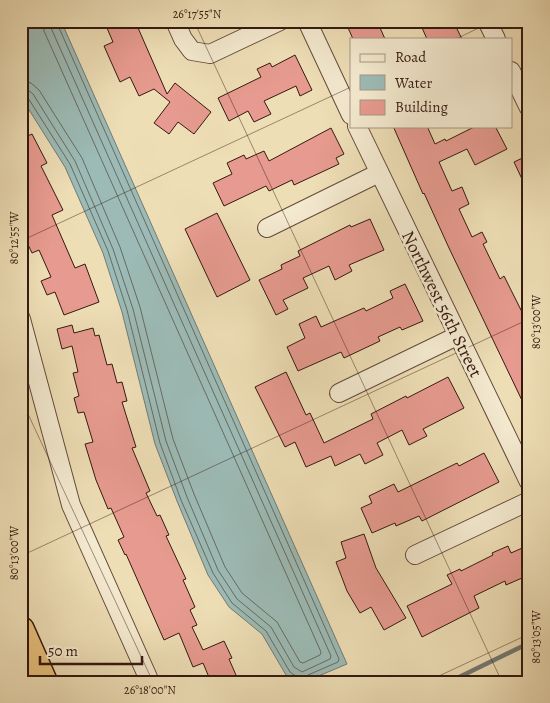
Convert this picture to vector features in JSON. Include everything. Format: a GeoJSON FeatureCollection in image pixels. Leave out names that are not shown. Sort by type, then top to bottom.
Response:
{"type":"FeatureCollection","features":[{"type":"Feature","properties":{"kind":"highway"},"geometry":{"type":"LineString","coordinates":[[21,630],[44,682]]}},
{"type":"Feature","properties":{"kind":"street"},"geometry":{"type":"LineString","coordinates":[[175,21],[183,39],[192,51],[210,54],[280,21]]}},
{"type":"Feature","properties":{"kind":"street"},"geometry":{"type":"LineString","coordinates":[[306,21],[350,113]]}},
{"type":"Feature","properties":{"kind":"street"},"geometry":{"type":"LineString","coordinates":[[487,21],[496,38]]}},
{"type":"Feature","properties":{"kind":"street"},"geometry":{"type":"LineString","coordinates":[[512,73],[529,108]]}},
{"type":"Feature","properties":{"kind":"street","name":"Northwest 56th Street"},"geometry":{"type":"LineString","coordinates":[[358,128],[529,482]]}},
{"type":"Feature","properties":{"kind":"street"},"geometry":{"type":"LineString","coordinates":[[267,228],[379,174]]}},
{"type":"Feature","properties":{"kind":"street"},"geometry":{"type":"LineString","coordinates":[[21,318],[71,505],[150,682]]}},
{"type":"Feature","properties":{"kind":"street"},"geometry":{"type":"LineString","coordinates":[[339,393],[457,336]]}},
{"type":"Feature","properties":{"kind":"street"},"geometry":{"type":"LineString","coordinates":[[415,556],[529,500]]}},
{"type":"Feature","properties":{"kind":"water"},"geometry":{"type":"Polygon","coordinates":[[[21,21],[61,21],[347,664],[309,680],[294,681],[286,675],[262,634],[229,607],[208,575],[155,444],[122,312],[103,253],[65,167],[21,97],[21,21]]]}},
{"type":"Feature","properties":{"kind":"building"},"geometry":{"type":"Polygon","coordinates":[[[104,21],[135,21],[167,94],[175,83],[211,112],[194,134],[178,122],[169,134],[154,123],[170,102],[154,89],[139,96],[130,77],[120,82],[104,46],[113,42],[104,21]]]}},
{"type":"Feature","properties":{"kind":"building"},"geometry":{"type":"Polygon","coordinates":[[[345,21],[377,21],[385,38],[353,38],[345,21]]]}},
{"type":"Feature","properties":{"kind":"building"},"geometry":{"type":"Polygon","coordinates":[[[419,21],[453,21],[462,38],[427,38],[419,21]]]}},
{"type":"Feature","properties":{"kind":"building"},"geometry":{"type":"Polygon","coordinates":[[[295,55],[312,90],[300,96],[296,86],[264,101],[271,114],[254,122],[248,111],[229,121],[218,98],[261,77],[257,69],[270,63],[272,67],[295,55]]]}},
{"type":"Feature","properties":{"kind":"building"},"geometry":{"type":"Polygon","coordinates":[[[331,128],[344,154],[336,158],[339,164],[294,185],[292,180],[269,191],[266,186],[224,206],[213,183],[232,174],[227,163],[244,155],[246,159],[264,151],[269,161],[331,128]]]}},
{"type":"Feature","properties":{"kind":"building"},"geometry":{"type":"Polygon","coordinates":[[[394,128],[428,128],[435,144],[445,139],[446,141],[472,128],[496,128],[507,149],[475,165],[467,149],[439,162],[452,191],[462,187],[469,204],[459,209],[472,237],[482,232],[487,242],[483,244],[500,279],[504,276],[529,326],[529,415],[424,193],[394,128]]]}},
{"type":"Feature","properties":{"kind":"building"},"geometry":{"type":"Polygon","coordinates":[[[32,134],[47,163],[41,166],[63,210],[52,215],[75,268],[85,264],[99,302],[64,315],[55,292],[47,295],[41,281],[51,277],[39,250],[32,253],[21,230],[21,139],[32,134]]]}},
{"type":"Feature","properties":{"kind":"building"},"geometry":{"type":"Polygon","coordinates":[[[529,155],[529,194],[514,162],[529,155]]]}},
{"type":"Feature","properties":{"kind":"building"},"geometry":{"type":"Polygon","coordinates":[[[217,213],[250,280],[217,297],[185,229],[217,213]]]}},
{"type":"Feature","properties":{"kind":"building"},"geometry":{"type":"Polygon","coordinates":[[[370,219],[384,250],[349,265],[352,271],[335,280],[329,266],[303,278],[308,288],[283,300],[288,309],[276,315],[259,280],[282,269],[281,265],[300,256],[298,251],[350,225],[351,227],[370,219]]]}},
{"type":"Feature","properties":{"kind":"building"},"geometry":{"type":"Polygon","coordinates":[[[405,284],[423,321],[402,330],[400,327],[378,337],[380,341],[344,358],[341,352],[298,371],[287,347],[305,338],[299,324],[316,316],[321,327],[364,308],[366,311],[393,298],[390,291],[405,284]]]}},
{"type":"Feature","properties":{"kind":"building"},"geometry":{"type":"Polygon","coordinates":[[[72,325],[74,333],[93,328],[95,336],[99,335],[107,365],[112,364],[117,383],[122,382],[127,401],[122,402],[136,447],[132,448],[150,491],[146,493],[157,516],[160,515],[169,535],[166,536],[186,579],[183,580],[195,607],[190,610],[197,625],[192,627],[203,650],[224,641],[232,658],[229,659],[239,682],[211,682],[203,663],[193,667],[179,633],[164,640],[118,540],[124,537],[111,508],[108,509],[96,480],[85,444],[93,442],[84,412],[78,413],[74,398],[79,396],[73,373],[78,372],[72,346],[62,349],[57,329],[72,325]]]}},
{"type":"Feature","properties":{"kind":"building"},"geometry":{"type":"Polygon","coordinates":[[[286,372],[306,415],[310,413],[324,443],[373,419],[371,414],[448,377],[464,408],[423,429],[427,436],[409,445],[402,430],[377,443],[383,455],[365,464],[360,454],[335,466],[331,456],[306,467],[295,442],[285,447],[255,387],[286,372]]]}},
{"type":"Feature","properties":{"kind":"building"},"geometry":{"type":"Polygon","coordinates":[[[484,453],[499,482],[422,521],[419,516],[396,526],[395,523],[372,533],[361,508],[372,503],[369,496],[394,484],[398,492],[457,463],[459,466],[484,453]]]}},
{"type":"Feature","properties":{"kind":"building"},"geometry":{"type":"Polygon","coordinates":[[[364,534],[376,568],[406,618],[384,630],[371,607],[360,613],[347,591],[336,562],[346,558],[341,542],[364,534]]]}},
{"type":"Feature","properties":{"kind":"building"},"geometry":{"type":"Polygon","coordinates":[[[529,545],[529,575],[506,585],[505,581],[474,596],[479,608],[422,637],[407,606],[452,584],[447,575],[460,569],[461,571],[508,546],[511,553],[529,545]]]}},
{"type":"Feature","properties":{"kind":"waterway"},"geometry":{"type":"LineString","coordinates":[[449,682],[529,643]]}}]}
